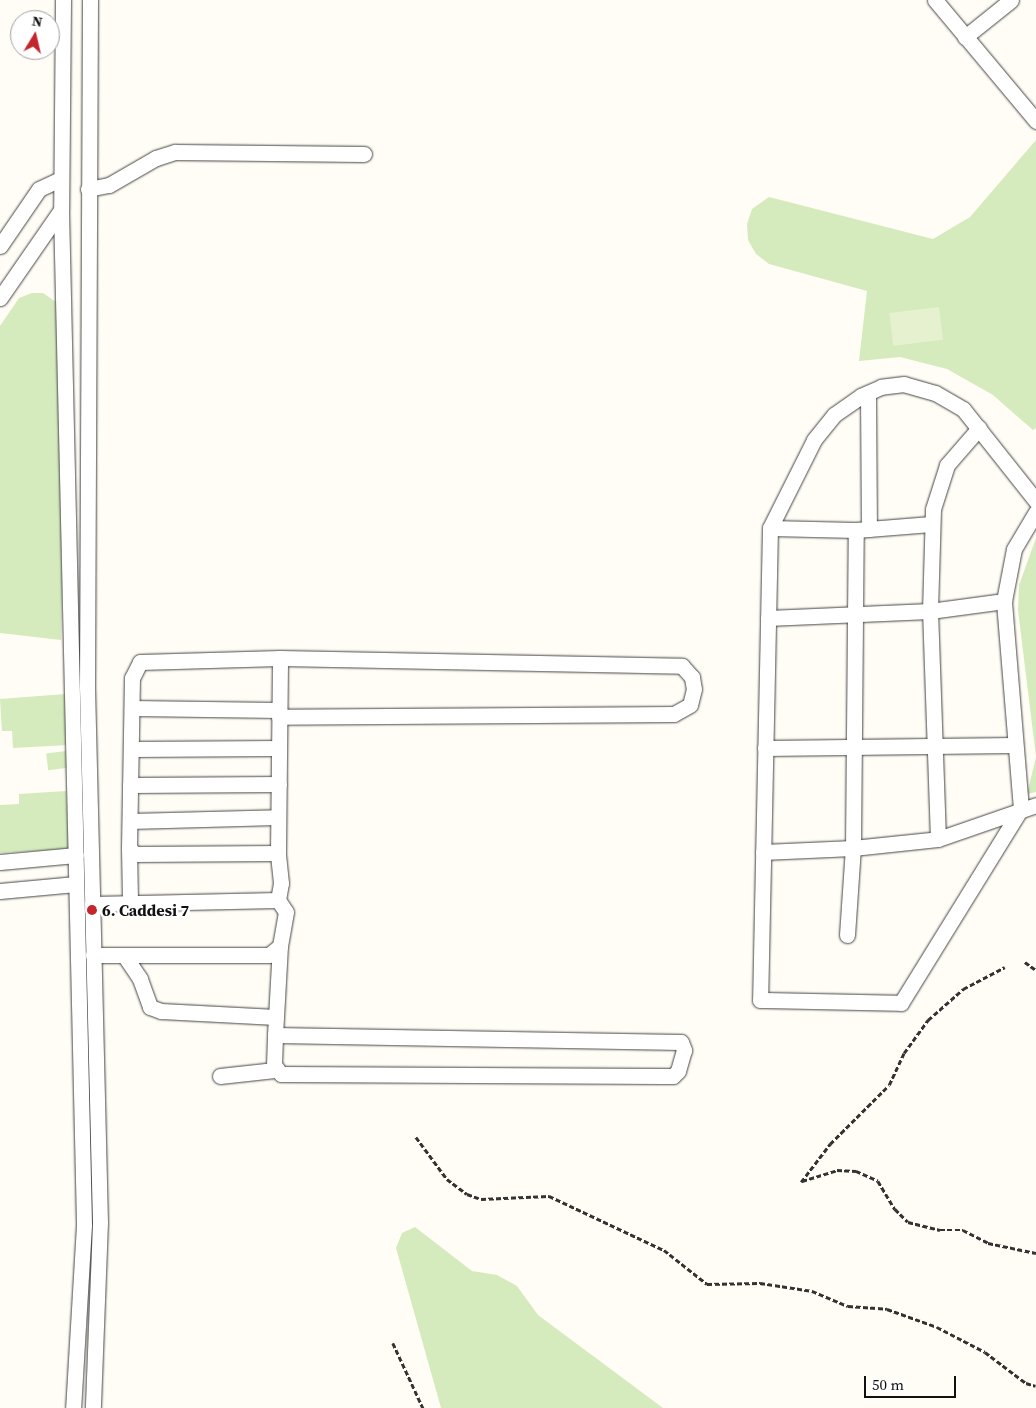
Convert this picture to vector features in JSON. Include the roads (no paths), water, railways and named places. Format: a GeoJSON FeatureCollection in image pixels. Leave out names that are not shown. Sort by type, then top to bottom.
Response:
{"type":"FeatureCollection","features":[{"type":"Feature","properties":{"kind":"street"},"geometry":{"type":"LineString","coordinates":[[63,0],[60,180],[84,1225],[74,1408]]}},
{"type":"Feature","properties":{"kind":"street"},"geometry":{"type":"LineString","coordinates":[[90,0],[87,688],[100,1222],[93,1408]]}},
{"type":"Feature","properties":{"kind":"street"},"geometry":{"type":"LineString","coordinates":[[935,0],[964,37],[1036,120]]}},
{"type":"Feature","properties":{"kind":"street"},"geometry":{"type":"LineString","coordinates":[[964,37],[1010,0]]}},
{"type":"Feature","properties":{"kind":"street"},"geometry":{"type":"LineString","coordinates":[[88,189],[110,185],[156,158],[175,152],[364,154]]}},
{"type":"Feature","properties":{"kind":"street"},"geometry":{"type":"LineString","coordinates":[[0,246],[39,189],[60,180]]}},
{"type":"Feature","properties":{"kind":"street"},"geometry":{"type":"LineString","coordinates":[[0,298],[61,210]]}},
{"type":"Feature","properties":{"kind":"street"},"geometry":{"type":"LineString","coordinates":[[1036,501],[963,409],[935,393],[904,384],[881,387],[868,393],[834,415],[814,440],[770,528],[760,1000],[901,1003],[1021,809],[1014,745],[1004,600],[1014,549],[1036,512]]}},
{"type":"Feature","properties":{"kind":"street"},"geometry":{"type":"LineString","coordinates":[[847,934],[853,848],[854,615],[863,529],[868,393]]}},
{"type":"Feature","properties":{"kind":"street"},"geometry":{"type":"LineString","coordinates":[[938,839],[933,744],[930,611],[931,524],[936,494],[947,465],[979,428]]}},
{"type":"Feature","properties":{"kind":"street"},"geometry":{"type":"LineString","coordinates":[[770,528],[863,529],[931,524]]}},
{"type":"Feature","properties":{"kind":"street"},"geometry":{"type":"LineString","coordinates":[[768,618],[930,611],[1004,600]]}},
{"type":"Feature","properties":{"kind":"street"},"geometry":{"type":"LineString","coordinates":[[130,902],[132,678],[140,662],[280,658],[682,666],[692,677],[694,689],[690,705],[674,714],[279,713],[132,708]]}},
{"type":"Feature","properties":{"kind":"street"},"geometry":{"type":"LineString","coordinates":[[275,1070],[280,946],[286,912],[278,900],[280,883],[278,817],[280,658]]}},
{"type":"Feature","properties":{"kind":"street"},"geometry":{"type":"LineString","coordinates":[[765,748],[933,744],[1014,745]]}},
{"type":"Feature","properties":{"kind":"street"},"geometry":{"type":"LineString","coordinates":[[131,749],[279,748]]}},
{"type":"Feature","properties":{"kind":"street"},"geometry":{"type":"LineString","coordinates":[[130,785],[279,784]]}},
{"type":"Feature","properties":{"kind":"street"},"geometry":{"type":"LineString","coordinates":[[764,852],[853,848],[938,839],[1036,804]]}},
{"type":"Feature","properties":{"kind":"street"},"geometry":{"type":"LineString","coordinates":[[130,821],[278,817]]}},
{"type":"Feature","properties":{"kind":"street"},"geometry":{"type":"LineString","coordinates":[[129,848],[135,854],[278,853]]}},
{"type":"Feature","properties":{"kind":"street"},"geometry":{"type":"LineString","coordinates":[[0,862],[76,855]]}},
{"type":"Feature","properties":{"kind":"street"},"geometry":{"type":"LineString","coordinates":[[0,891],[76,884]]}},
{"type":"Feature","properties":{"kind":"street"},"geometry":{"type":"LineString","coordinates":[[92,904],[278,900]]}},
{"type":"Feature","properties":{"kind":"street"},"geometry":{"type":"LineString","coordinates":[[93,955],[269,955],[280,946]]}},
{"type":"Feature","properties":{"kind":"street"},"geometry":{"type":"LineString","coordinates":[[124,956],[140,979],[144,997],[156,1009],[171,1013],[276,1017]]}},
{"type":"Feature","properties":{"kind":"street"},"geometry":{"type":"LineString","coordinates":[[220,1076],[275,1070],[295,1076],[673,1076],[678,1071],[684,1050],[681,1042],[275,1035]]}},
{"type":"Feature","properties":{"kind":"place","name":"6. Caddesi 7"},"geometry":{"type":"Point","coordinates":[92,910]}}]}
